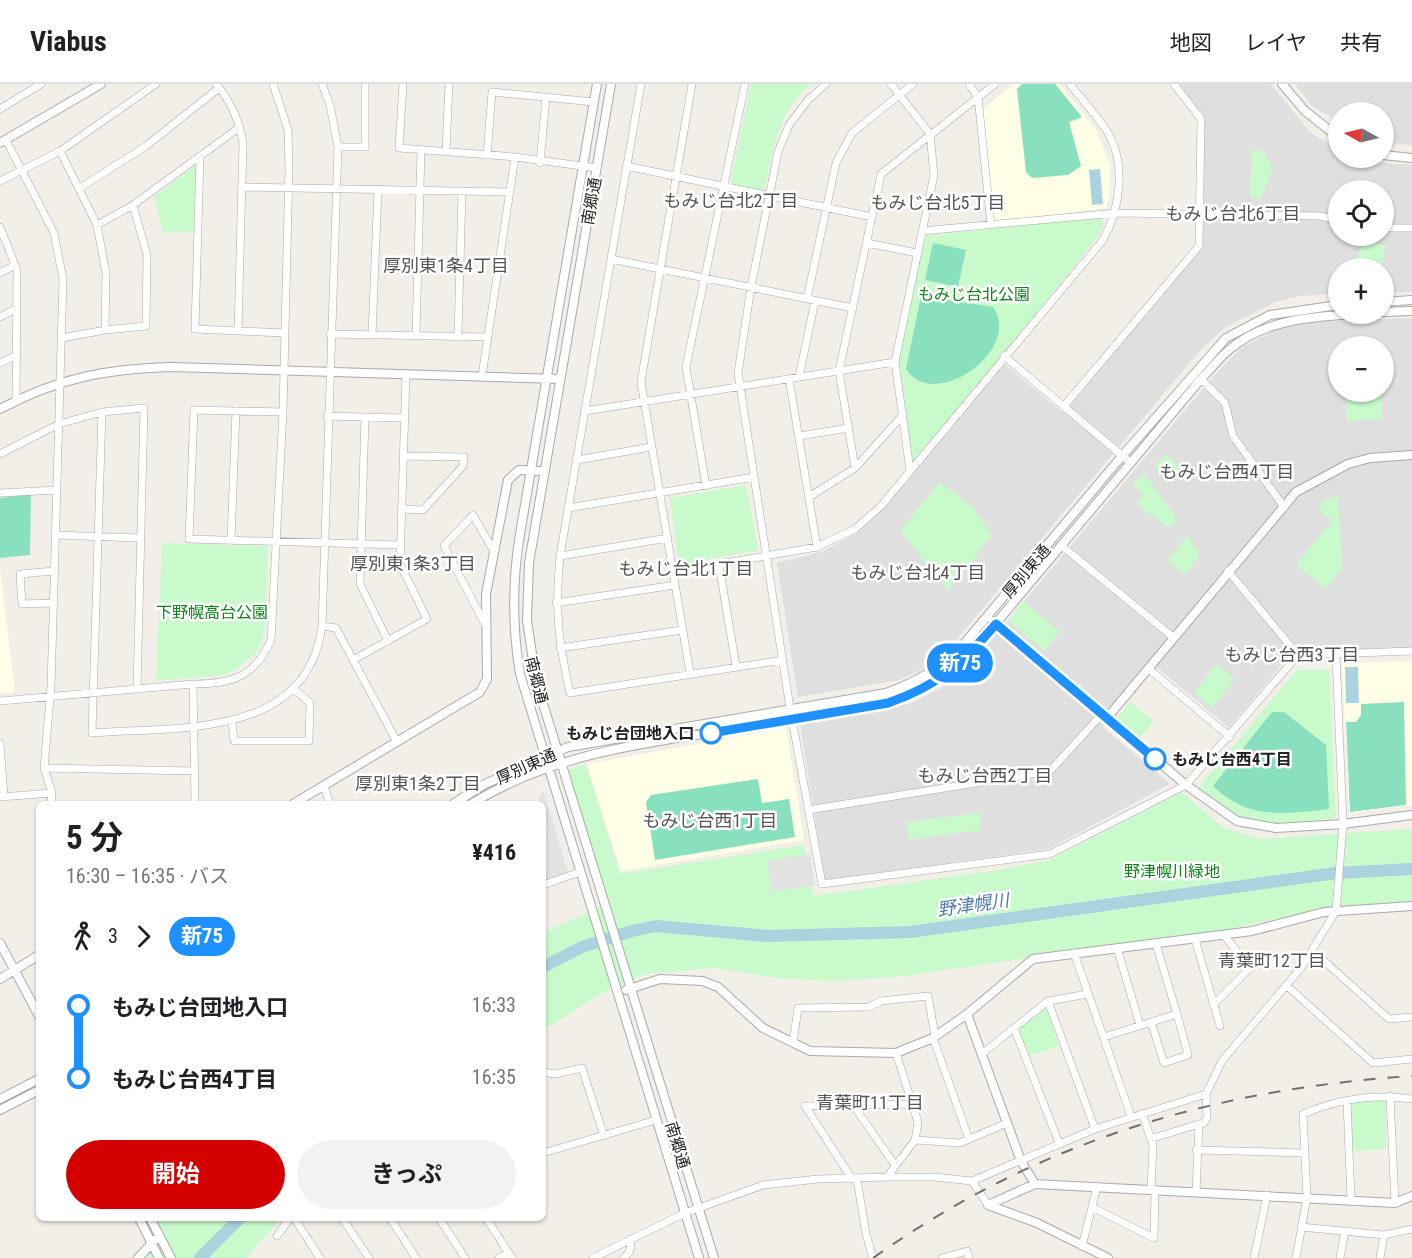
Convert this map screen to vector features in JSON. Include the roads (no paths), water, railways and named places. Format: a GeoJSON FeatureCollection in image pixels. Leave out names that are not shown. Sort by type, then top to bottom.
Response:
{"type":"FeatureCollection","features":[{"type":"Feature","properties":{"kind":"street"},"geometry":{"type":"LineString","coordinates":[[0,109],[41,84]]}},
{"type":"Feature","properties":{"kind":"street"},"geometry":{"type":"LineString","coordinates":[[51,801],[52,793],[44,768],[50,695],[63,279],[54,233],[22,170],[3,142],[101,84]]}},
{"type":"Feature","properties":{"kind":"street"},"geometry":{"type":"LineString","coordinates":[[0,181],[60,151],[156,84]]}},
{"type":"Feature","properties":{"kind":"street"},"geometry":{"type":"LineString","coordinates":[[0,701],[50,695],[94,694],[193,684],[220,684],[244,674],[262,660],[271,640],[283,412],[288,188],[288,130],[273,84]]}},
{"type":"Feature","properties":{"kind":"street"},"geometry":{"type":"LineString","coordinates":[[102,412],[92,733],[232,722],[262,712],[294,689],[311,665],[320,644],[322,626],[327,416],[338,147],[330,105],[322,84]]}},
{"type":"Feature","properties":{"kind":"street"},"geometry":{"type":"LineString","coordinates":[[338,147],[369,147],[365,84]]}},
{"type":"Feature","properties":{"kind":"street"},"geometry":{"type":"LineString","coordinates":[[403,84],[399,148],[487,155],[597,168]]}},
{"type":"Feature","properties":{"kind":"street"},"geometry":{"type":"LineString","coordinates":[[446,151],[449,84]]}},
{"type":"Feature","properties":{"kind":"street","name":"南郷通"},"geometry":{"type":"LineString","coordinates":[[597,84],[516,561],[513,624],[520,674],[699,1258]]}},
{"type":"Feature","properties":{"kind":"street","name":"南郷通"},"geometry":{"type":"LineString","coordinates":[[611,84],[530,563],[526,608],[532,665],[560,762],[714,1258]]}},
{"type":"Feature","properties":{"kind":"street"},"geometry":{"type":"LineString","coordinates":[[641,84],[560,556],[556,603],[560,648],[570,693],[783,660]]}},
{"type":"Feature","properties":{"kind":"street"},"geometry":{"type":"LineString","coordinates":[[690,673],[641,382],[692,84]]}},
{"type":"Feature","properties":{"kind":"street"},"geometry":{"type":"LineString","coordinates":[[706,486],[686,367],[745,84]]}},
{"type":"Feature","properties":{"kind":"street"},"geometry":{"type":"LineString","coordinates":[[826,84],[808,100],[789,124],[778,152],[739,357],[740,387],[790,708],[822,884],[1050,854],[1186,785],[1298,655],[1412,651]]}},
{"type":"Feature","properties":{"kind":"street"},"geometry":{"type":"LineString","coordinates":[[891,84],[930,134],[934,176],[895,362],[910,470]]}},
{"type":"Feature","properties":{"kind":"street"},"geometry":{"type":"LineString","coordinates":[[799,377],[826,208],[836,163],[852,133],[913,84]]}},
{"type":"Feature","properties":{"kind":"street"},"geometry":{"type":"LineString","coordinates":[[969,84],[978,97],[991,225]]}},
{"type":"Feature","properties":{"kind":"street"},"geometry":{"type":"LineString","coordinates":[[855,468],[839,371],[881,174],[995,84]]}},
{"type":"Feature","properties":{"kind":"street"},"geometry":{"type":"LineString","coordinates":[[673,572],[719,566],[818,547],[855,529],[881,506],[1103,240],[1116,213],[1119,181],[1113,147],[1106,130],[1070,84]]}},
{"type":"Feature","properties":{"kind":"street"},"geometry":{"type":"LineString","coordinates":[[1064,406],[1199,246],[1202,119],[1174,84]]}},
{"type":"Feature","properties":{"kind":"street"},"geometry":{"type":"LineString","coordinates":[[1282,84],[1305,111],[1328,129]]}},
{"type":"Feature","properties":{"kind":"street"},"geometry":{"type":"LineString","coordinates":[[80,188],[146,146],[218,86],[231,104],[240,127],[243,187],[238,331]]}},
{"type":"Feature","properties":{"kind":"street"},"geometry":{"type":"LineString","coordinates":[[487,155],[492,92],[594,102]]}},
{"type":"Feature","properties":{"kind":"street"},"geometry":{"type":"LineString","coordinates":[[540,163],[546,98]]}},
{"type":"Feature","properties":{"kind":"street"},"geometry":{"type":"LineString","coordinates":[[97,225],[133,205],[240,127]]}},
{"type":"Feature","properties":{"kind":"street"},"geometry":{"type":"LineString","coordinates":[[416,334],[421,150]]}},
{"type":"Feature","properties":{"kind":"street"},"geometry":{"type":"LineString","coordinates":[[60,151],[97,225],[106,274],[105,330]]}},
{"type":"Feature","properties":{"kind":"street"},"geometry":{"type":"LineString","coordinates":[[1394,156],[1412,158]]}},
{"type":"Feature","properties":{"kind":"street"},"geometry":{"type":"LineString","coordinates":[[200,157],[195,329],[285,333]]}},
{"type":"Feature","properties":{"kind":"street"},"geometry":{"type":"LineString","coordinates":[[482,376],[515,158]]}},
{"type":"Feature","properties":{"kind":"street"},"geometry":{"type":"LineString","coordinates":[[626,166],[872,217]]}},
{"type":"Feature","properties":{"kind":"street"},"geometry":{"type":"LineString","coordinates":[[243,187],[510,192]]}},
{"type":"Feature","properties":{"kind":"street"},"geometry":{"type":"LineString","coordinates":[[372,335],[378,189]]}},
{"type":"Feature","properties":{"kind":"street"},"geometry":{"type":"LineString","coordinates":[[458,335],[462,192]]}},
{"type":"Feature","properties":{"kind":"street"},"geometry":{"type":"LineString","coordinates":[[62,338],[105,330],[146,326],[147,255],[133,205]]}},
{"type":"Feature","properties":{"kind":"street"},"geometry":{"type":"LineString","coordinates":[[922,231],[1116,213],[1328,218]]}},
{"type":"Feature","properties":{"kind":"street"},"geometry":{"type":"LineString","coordinates":[[0,227],[15,265],[16,400]]}},
{"type":"Feature","properties":{"kind":"street"},"geometry":{"type":"LineString","coordinates":[[1394,228],[1412,228]]}},
{"type":"Feature","properties":{"kind":"street"},"geometry":{"type":"LineString","coordinates":[[867,243],[917,253]]}},
{"type":"Feature","properties":{"kind":"street"},"geometry":{"type":"LineString","coordinates":[[611,259],[853,308]]}},
{"type":"Feature","properties":{"kind":"street"},"geometry":{"type":"LineString","coordinates":[[0,273],[15,265]]}},
{"type":"Feature","properties":{"kind":"street"},"geometry":{"type":"LineString","coordinates":[[1394,301],[1412,300]]}},
{"type":"Feature","properties":{"kind":"street","name":"厚別東通"},"geometry":{"type":"LineString","coordinates":[[458,801],[485,784],[557,751],[643,733],[886,693],[913,683],[941,667],[988,617],[1122,456],[1226,338],[1270,315],[1328,306]]}},
{"type":"Feature","properties":{"kind":"street"},"geometry":{"type":"LineString","coordinates":[[0,317],[17,308]]}},
{"type":"Feature","properties":{"kind":"street"},"geometry":{"type":"LineString","coordinates":[[1394,312],[1412,311]]}},
{"type":"Feature","properties":{"kind":"street","name":"厚別東通"},"geometry":{"type":"LineString","coordinates":[[477,801],[560,762],[643,744],[888,703],[916,693],[951,672],[996,624],[1202,379],[1231,348],[1271,327],[1314,316],[1328,315]]}},
{"type":"Feature","properties":{"kind":"street"},"geometry":{"type":"LineString","coordinates":[[330,334],[488,337]]}},
{"type":"Feature","properties":{"kind":"street"},"geometry":{"type":"LineString","coordinates":[[0,363],[17,355]]}},
{"type":"Feature","properties":{"kind":"street"},"geometry":{"type":"LineString","coordinates":[[1004,357],[1131,463]]}},
{"type":"Feature","properties":{"kind":"street"},"geometry":{"type":"LineString","coordinates":[[585,411],[895,362]]}},
{"type":"Feature","properties":{"kind":"street"},"geometry":{"type":"LineString","coordinates":[[0,409],[61,382],[124,368],[171,367],[560,379]]}},
{"type":"Feature","properties":{"kind":"street"},"geometry":{"type":"LineString","coordinates":[[353,660],[427,620],[400,564],[406,375]]}},
{"type":"Feature","properties":{"kind":"street"},"geometry":{"type":"LineString","coordinates":[[789,379],[818,547]]}},
{"type":"Feature","properties":{"kind":"street"},"geometry":{"type":"LineString","coordinates":[[1202,379],[1226,402],[1233,436],[1284,507]]}},
{"type":"Feature","properties":{"kind":"street"},"geometry":{"type":"LineString","coordinates":[[0,454],[59,424],[102,412],[144,408],[137,689]]}},
{"type":"Feature","properties":{"kind":"street"},"geometry":{"type":"LineString","coordinates":[[283,412],[194,410],[189,539],[400,545]]}},
{"type":"Feature","properties":{"kind":"street"},"geometry":{"type":"LineString","coordinates":[[231,540],[236,411]]}},
{"type":"Feature","properties":{"kind":"street"},"geometry":{"type":"LineString","coordinates":[[809,497],[855,468],[903,415]]}},
{"type":"Feature","properties":{"kind":"street"},"geometry":{"type":"LineString","coordinates":[[327,416],[404,418]]}},
{"type":"Feature","properties":{"kind":"street"},"geometry":{"type":"LineString","coordinates":[[365,417],[360,584],[388,641]]}},
{"type":"Feature","properties":{"kind":"street"},"geometry":{"type":"LineString","coordinates":[[799,436],[849,428]]}},
{"type":"Feature","properties":{"kind":"street"},"geometry":{"type":"LineString","coordinates":[[577,460],[651,447]]}},
{"type":"Feature","properties":{"kind":"street"},"geometry":{"type":"LineString","coordinates":[[808,810],[1050,771],[1149,669],[1228,571],[1296,492],[1348,464],[1370,458],[1412,455]]}},
{"type":"Feature","properties":{"kind":"street"},"geometry":{"type":"LineString","coordinates":[[401,509],[423,510],[462,466],[464,457],[403,456]]}},
{"type":"Feature","properties":{"kind":"street"},"geometry":{"type":"LineString","coordinates":[[298,801],[480,692],[487,679],[486,594],[508,480],[519,470],[531,468],[545,471]]}},
{"type":"Feature","properties":{"kind":"street"},"geometry":{"type":"LineString","coordinates":[[568,508],[754,477]]}},
{"type":"Feature","properties":{"kind":"street"},"geometry":{"type":"LineString","coordinates":[[0,493],[57,490]]}},
{"type":"Feature","properties":{"kind":"street"},"geometry":{"type":"LineString","coordinates":[[486,626],[444,546],[473,515],[493,550]]}},
{"type":"Feature","properties":{"kind":"street"},"geometry":{"type":"LineString","coordinates":[[56,535],[139,538]]}},
{"type":"Feature","properties":{"kind":"street"},"geometry":{"type":"LineString","coordinates":[[560,556],[668,538]]}},
{"type":"Feature","properties":{"kind":"street"},"geometry":{"type":"LineString","coordinates":[[1062,546],[1174,638]]}},
{"type":"Feature","properties":{"kind":"street"},"geometry":{"type":"LineString","coordinates":[[719,566],[736,666]]}},
{"type":"Feature","properties":{"kind":"street"},"geometry":{"type":"LineString","coordinates":[[1228,571],[1298,655]]}},
{"type":"Feature","properties":{"kind":"street"},"geometry":{"type":"LineString","coordinates":[[53,603],[22,604],[20,574],[54,572]]}},
{"type":"Feature","properties":{"kind":"street"},"geometry":{"type":"LineString","coordinates":[[556,603],[675,585]]}},
{"type":"Feature","properties":{"kind":"street"},"geometry":{"type":"LineString","coordinates":[[988,617],[1186,785],[1237,821],[1276,828],[1342,824],[1412,815]]}},
{"type":"Feature","properties":{"kind":"street"},"geometry":{"type":"LineString","coordinates":[[322,626],[336,628],[397,742]]}},
{"type":"Feature","properties":{"kind":"street"},"geometry":{"type":"LineString","coordinates":[[560,648],[682,630]]}},
{"type":"Feature","properties":{"kind":"street"},"geometry":{"type":"LineString","coordinates":[[1150,1139],[1204,1123],[1208,1117],[1206,1094],[1222,1061],[1313,951],[1337,906],[1342,824],[1336,655]]}},
{"type":"Feature","properties":{"kind":"street"},"geometry":{"type":"LineString","coordinates":[[1149,669],[1230,736]]}},
{"type":"Feature","properties":{"kind":"street"},"geometry":{"type":"LineString","coordinates":[[193,684],[195,801]]}},
{"type":"Feature","properties":{"kind":"street"},"geometry":{"type":"LineString","coordinates":[[232,722],[234,741],[309,741],[310,703],[294,689]]}},
{"type":"Feature","properties":{"kind":"street"},"geometry":{"type":"LineString","coordinates":[[0,743],[2,796],[52,793]]}},
{"type":"Feature","properties":{"kind":"street"},"geometry":{"type":"LineString","coordinates":[[44,768],[195,771]]}},
{"type":"Feature","properties":{"kind":"street"},"geometry":{"type":"LineString","coordinates":[[324,786],[329,801]]}},
{"type":"Feature","properties":{"kind":"street"},"geometry":{"type":"LineString","coordinates":[[546,884],[580,872]]}},
{"type":"Feature","properties":{"kind":"street"},"geometry":{"type":"LineString","coordinates":[[617,993],[660,979],[702,981],[718,987],[763,1028],[810,1051],[896,1053],[934,1037],[967,1014],[1033,959],[1252,931],[1337,906],[1412,906]]}},
{"type":"Feature","properties":{"kind":"street"},"geometry":{"type":"LineString","coordinates":[[1213,1005],[1250,968],[1224,935]]}},
{"type":"Feature","properties":{"kind":"street"},"geometry":{"type":"LineString","coordinates":[[1195,939],[1220,1026]]}},
{"type":"Feature","properties":{"kind":"street"},"geometry":{"type":"LineString","coordinates":[[0,943],[36,1010]]}},
{"type":"Feature","properties":{"kind":"street"},"geometry":{"type":"LineString","coordinates":[[1151,1022],[1164,1063],[1188,1055],[1156,944]]}},
{"type":"Feature","properties":{"kind":"street"},"geometry":{"type":"LineString","coordinates":[[1117,948],[1140,1025]]}},
{"type":"Feature","properties":{"kind":"street"},"geometry":{"type":"LineString","coordinates":[[1313,951],[1389,1019],[1412,1017]]}},
{"type":"Feature","properties":{"kind":"street"},"geometry":{"type":"LineString","coordinates":[[1074,953],[1131,1116]]}},
{"type":"Feature","properties":{"kind":"street"},"geometry":{"type":"LineString","coordinates":[[0,979],[36,958]]}},
{"type":"Feature","properties":{"kind":"street"},"geometry":{"type":"LineString","coordinates":[[1286,985],[1372,1063],[1412,1059]]}},
{"type":"Feature","properties":{"kind":"street"},"geometry":{"type":"LineString","coordinates":[[983,1053],[1048,1001],[1088,994]]}},
{"type":"Feature","properties":{"kind":"street"},"geometry":{"type":"LineString","coordinates":[[793,1043],[798,1008],[869,1007],[881,1001],[928,996],[934,1037],[969,1139]]}},
{"type":"Feature","properties":{"kind":"street"},"geometry":{"type":"LineString","coordinates":[[1048,1001],[1095,1129]]}},
{"type":"Feature","properties":{"kind":"street"},"geometry":{"type":"LineString","coordinates":[[967,1014],[1021,1161],[1035,1184]]}},
{"type":"Feature","properties":{"kind":"street"},"geometry":{"type":"LineString","coordinates":[[1104,1037],[1177,1014]]}},
{"type":"Feature","properties":{"kind":"street"},"geometry":{"type":"LineString","coordinates":[[1014,1028],[1059,1143]]}},
{"type":"Feature","properties":{"kind":"street"},"geometry":{"type":"LineString","coordinates":[[887,1177],[915,1140],[918,1122],[896,1053]]}},
{"type":"Feature","properties":{"kind":"street"},"geometry":{"type":"LineString","coordinates":[[546,1072],[555,1074],[582,1068],[604,1136]]}},
{"type":"Feature","properties":{"kind":"street"},"geometry":{"type":"LineString","coordinates":[[0,1099],[36,1081]]}},
{"type":"Feature","properties":{"kind":"street"},"geometry":{"type":"LineString","coordinates":[[0,1110],[36,1092]]}},
{"type":"Feature","properties":{"kind":"street"},"geometry":{"type":"LineString","coordinates":[[593,1258],[685,1213],[763,1185],[799,1180],[887,1177],[934,1177],[972,1181],[1095,1129],[1206,1094]]}},
{"type":"Feature","properties":{"kind":"street"},"geometry":{"type":"LineString","coordinates":[[1390,1096],[1395,1203]]}},
{"type":"Feature","properties":{"kind":"street"},"geometry":{"type":"LineString","coordinates":[[1296,1258],[1307,1197],[1303,1114],[1321,1106],[1347,1101],[1390,1096],[1412,1100]]}},
{"type":"Feature","properties":{"kind":"street"},"geometry":{"type":"LineString","coordinates":[[1347,1101],[1351,1200]]}},
{"type":"Feature","properties":{"kind":"street"},"geometry":{"type":"LineString","coordinates":[[873,1258],[854,1179],[805,1106],[914,1104]]}},
{"type":"Feature","properties":{"kind":"street"},"geometry":{"type":"LineString","coordinates":[[853,1105],[895,1166]]}},
{"type":"Feature","properties":{"kind":"street"},"geometry":{"type":"LineString","coordinates":[[1092,1207],[1154,1238],[1153,1145],[1142,1113]]}},
{"type":"Feature","properties":{"kind":"street"},"geometry":{"type":"LineString","coordinates":[[546,1151],[657,1120]]}},
{"type":"Feature","properties":{"kind":"street"},"geometry":{"type":"LineString","coordinates":[[915,1140],[960,1143],[1007,1123]]}},
{"type":"Feature","properties":{"kind":"street"},"geometry":{"type":"LineString","coordinates":[[1196,1192],[1199,1125]]}},
{"type":"Feature","properties":{"kind":"street"},"geometry":{"type":"LineString","coordinates":[[1197,1150],[1305,1153]]}},
{"type":"Feature","properties":{"kind":"street"},"geometry":{"type":"LineString","coordinates":[[972,1181],[988,1205],[1037,1223],[1108,1258]]}},
{"type":"Feature","properties":{"kind":"street"},"geometry":{"type":"LineString","coordinates":[[988,1205],[1035,1184],[1395,1203],[1412,1197]]}},
{"type":"Feature","properties":{"kind":"street"},"geometry":{"type":"LineString","coordinates":[[1082,1246],[1096,1187]]}},
{"type":"Feature","properties":{"kind":"street"},"geometry":{"type":"LineString","coordinates":[[1254,1258],[1267,1195]]}},
{"type":"Feature","properties":{"kind":"street"},"geometry":{"type":"LineString","coordinates":[[141,1221],[158,1256]]}},
{"type":"Feature","properties":{"kind":"street"},"geometry":{"type":"LineString","coordinates":[[152,1221],[171,1258]]}},
{"type":"Feature","properties":{"kind":"street"},"geometry":{"type":"LineString","coordinates":[[277,1236],[290,1221]]}},
{"type":"Feature","properties":{"kind":"street"},"geometry":{"type":"LineString","coordinates":[[294,1221],[320,1258]]}},
{"type":"Feature","properties":{"kind":"street"},"geometry":{"type":"LineString","coordinates":[[344,1221],[369,1258]]}},
{"type":"Feature","properties":{"kind":"street"},"geometry":{"type":"LineString","coordinates":[[392,1221],[416,1258]]}},
{"type":"Feature","properties":{"kind":"street"},"geometry":{"type":"LineString","coordinates":[[441,1221],[465,1258]]}},
{"type":"Feature","properties":{"kind":"street"},"geometry":{"type":"LineString","coordinates":[[488,1221],[511,1256],[499,1258]]}},
{"type":"Feature","properties":{"kind":"street"},"geometry":{"type":"LineString","coordinates":[[1301,1227],[1384,1235],[1412,1229]]}},
{"type":"Feature","properties":{"kind":"street"},"geometry":{"type":"LineString","coordinates":[[1340,1258],[1345,1231]]}},
{"type":"Feature","properties":{"kind":"street"},"geometry":{"type":"LineString","coordinates":[[1380,1258],[1384,1235]]}},
{"type":"Feature","properties":{"kind":"street"},"geometry":{"type":"LineString","coordinates":[[138,1258],[160,1236]]}},
{"type":"Feature","properties":{"kind":"street"},"geometry":{"type":"LineString","coordinates":[[624,1258],[630,1251],[631,1239]]}},
{"type":"Feature","properties":{"kind":"street"},"geometry":{"type":"LineString","coordinates":[[942,1258],[967,1251],[969,1258]]}},
{"type":"Feature","properties":{"kind":"water"},"geometry":{"type":"Polygon","coordinates":[[[1100,169],[1103,204],[1092,205],[1089,170],[1100,169]]]}},
{"type":"Feature","properties":{"kind":"water"},"geometry":{"type":"Polygon","coordinates":[[[1345,667],[1358,667],[1359,703],[1346,703],[1345,667]]]}},
{"type":"Feature","properties":{"kind":"waterway","name":"野津幌川"},"geometry":{"type":"LineString","coordinates":[[546,965],[582,947],[656,926],[768,936],[910,932],[1336,873],[1412,869]]}},
{"type":"Feature","properties":{"kind":"waterway","name":"野津幌川"},"geometry":{"type":"LineString","coordinates":[[200,1258],[237,1221]]}},
{"type":"Feature","properties":{"kind":"railway"},"geometry":{"type":"LineString","coordinates":[[873,1258],[935,1217],[998,1182],[1063,1153],[1129,1128],[1197,1109],[1267,1094],[1338,1083],[1412,1076]]}},
{"type":"Feature","properties":{"kind":"place","name":"もみじ台団地入口"},"geometry":{"type":"Point","coordinates":[711,733]}},
{"type":"Feature","properties":{"kind":"place","name":"もみじ台西4丁目"},"geometry":{"type":"Point","coordinates":[1155,759]}},
{"type":"Feature","properties":{"kind":"district","name":"もみじ台北2丁目"},"geometry":{"type":"Point","coordinates":[731,201]}},
{"type":"Feature","properties":{"kind":"district","name":"もみじ台北5丁目"},"geometry":{"type":"Point","coordinates":[938,203]}},
{"type":"Feature","properties":{"kind":"district","name":"もみじ台北6丁目"},"geometry":{"type":"Point","coordinates":[1233,214]}},
{"type":"Feature","properties":{"kind":"district","name":"厚別東1条4丁目"},"geometry":{"type":"Point","coordinates":[446,266]}},
{"type":"Feature","properties":{"kind":"district","name":"もみじ台西4丁目"},"geometry":{"type":"Point","coordinates":[1227,472]}},
{"type":"Feature","properties":{"kind":"district","name":"厚別東1条3丁目"},"geometry":{"type":"Point","coordinates":[413,564]}},
{"type":"Feature","properties":{"kind":"district","name":"もみじ台北1丁目"},"geometry":{"type":"Point","coordinates":[686,569]}},
{"type":"Feature","properties":{"kind":"district","name":"もみじ台北4丁目"},"geometry":{"type":"Point","coordinates":[918,573]}},
{"type":"Feature","properties":{"kind":"district","name":"もみじ台西3丁目"},"geometry":{"type":"Point","coordinates":[1292,655]}},
{"type":"Feature","properties":{"kind":"district","name":"もみじ台西2丁目"},"geometry":{"type":"Point","coordinates":[985,776]}},
{"type":"Feature","properties":{"kind":"district","name":"厚別東1条2丁目"},"geometry":{"type":"Point","coordinates":[418,784]}},
{"type":"Feature","properties":{"kind":"district","name":"もみじ台西1丁目"},"geometry":{"type":"Point","coordinates":[710,821]}},
{"type":"Feature","properties":{"kind":"district","name":"青葉町12丁目"},"geometry":{"type":"Point","coordinates":[1272,961]}},
{"type":"Feature","properties":{"kind":"district","name":"青葉町11丁目"},"geometry":{"type":"Point","coordinates":[870,1103]}},
{"type":"Feature","properties":{"kind":"park label","name":"もみじ台北公園"},"geometry":{"type":"Point","coordinates":[974,294]}},
{"type":"Feature","properties":{"kind":"park label","name":"下野幌高台公園"},"geometry":{"type":"Point","coordinates":[212,612]}},
{"type":"Feature","properties":{"kind":"park label","name":"野津幌川緑地"},"geometry":{"type":"Point","coordinates":[1172,871]}}]}
